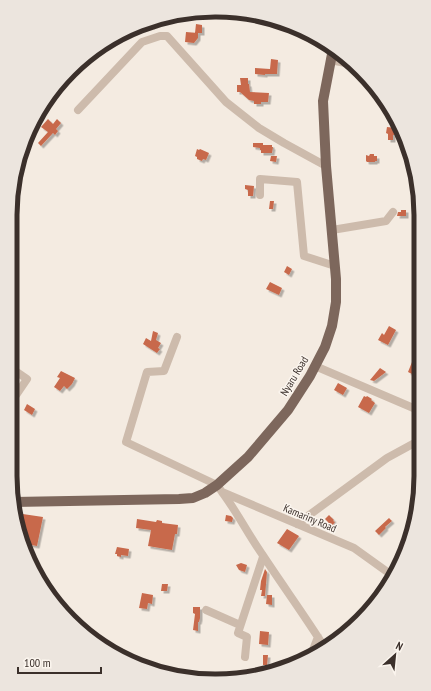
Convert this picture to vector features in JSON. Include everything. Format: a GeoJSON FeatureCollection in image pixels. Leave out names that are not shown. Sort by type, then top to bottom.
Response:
{"type":"FeatureCollection","features":[{"type":"Feature","properties":{"kind":"main road","name":"Nyaru Road"},"geometry":{"type":"LineString","coordinates":[[19,502],[179,499],[193,498],[220,489],[288,410],[310,376],[325,347],[332,326],[336,302],[336,279],[326,166],[323,101],[332,54]]}},
{"type":"Feature","properties":{"kind":"street"},"geometry":{"type":"LineString","coordinates":[[78,110],[142,42],[160,36],[166,36],[226,102],[259,128],[326,166]]}},
{"type":"Feature","properties":{"kind":"street"},"geometry":{"type":"LineString","coordinates":[[330,60],[341,62]]}},
{"type":"Feature","properties":{"kind":"street"},"geometry":{"type":"LineString","coordinates":[[260,196],[260,179],[297,182],[304,256],[335,266]]}},
{"type":"Feature","properties":{"kind":"street"},"geometry":{"type":"LineString","coordinates":[[332,230],[386,221],[393,212]]}},
{"type":"Feature","properties":{"kind":"street","name":"Kamariny Road"},"geometry":{"type":"LineString","coordinates":[[178,337],[164,371],[147,372],[126,442],[220,489],[354,548],[388,573]]}},
{"type":"Feature","properties":{"kind":"street"},"geometry":{"type":"LineString","coordinates":[[315,366],[414,408]]}},
{"type":"Feature","properties":{"kind":"street"},"geometry":{"type":"LineString","coordinates":[[17,372],[27,379],[17,394]]}},
{"type":"Feature","properties":{"kind":"street"},"geometry":{"type":"LineString","coordinates":[[297,524],[387,458],[414,443]]}},
{"type":"Feature","properties":{"kind":"street"},"geometry":{"type":"LineString","coordinates":[[220,489],[230,502],[263,557],[322,643]]}},
{"type":"Feature","properties":{"kind":"street"},"geometry":{"type":"LineString","coordinates":[[245,657],[247,637],[238,633],[263,557]]}},
{"type":"Feature","properties":{"kind":"street"},"geometry":{"type":"LineString","coordinates":[[206,610],[240,625]]}},
{"type":"Feature","properties":{"kind":"street"},"geometry":{"type":"LineString","coordinates":[[314,648],[318,637]]}},
{"type":"Feature","properties":{"kind":"building"},"geometry":{"type":"Polygon","coordinates":[[[196,24],[202,25],[202,33],[195,33],[196,24]]]}},
{"type":"Feature","properties":{"kind":"building"},"geometry":{"type":"Polygon","coordinates":[[[186,32],[198,33],[198,38],[194,43],[185,42],[186,32]]]}},
{"type":"Feature","properties":{"kind":"building"},"geometry":{"type":"Polygon","coordinates":[[[271,59],[278,60],[277,74],[255,74],[255,68],[270,69],[271,59]]]}},
{"type":"Feature","properties":{"kind":"building"},"geometry":{"type":"Polygon","coordinates":[[[240,78],[248,78],[250,92],[269,93],[268,102],[254,104],[254,101],[249,100],[240,92],[237,92],[237,85],[241,85],[240,78]]]}},
{"type":"Feature","properties":{"kind":"building"},"geometry":{"type":"Polygon","coordinates":[[[48,119],[53,124],[57,119],[61,123],[56,129],[58,131],[55,135],[53,133],[41,146],[38,143],[48,132],[41,127],[48,119]]]}},
{"type":"Feature","properties":{"kind":"building"},"geometry":{"type":"Polygon","coordinates":[[[387,127],[394,128],[395,131],[393,140],[388,140],[388,134],[386,133],[387,127]]]}},
{"type":"Feature","properties":{"kind":"building"},"geometry":{"type":"Polygon","coordinates":[[[253,143],[272,145],[272,153],[261,153],[260,148],[253,147],[253,143]]]}},
{"type":"Feature","properties":{"kind":"building"},"geometry":{"type":"Polygon","coordinates":[[[197,149],[209,153],[206,160],[203,159],[202,161],[197,159],[195,156],[197,149]]]}},
{"type":"Feature","properties":{"kind":"building"},"geometry":{"type":"Polygon","coordinates":[[[370,154],[377,156],[377,161],[366,161],[366,155],[369,156],[370,154]]]}},
{"type":"Feature","properties":{"kind":"building"},"geometry":{"type":"Polygon","coordinates":[[[271,156],[277,156],[276,162],[270,161],[271,156]]]}},
{"type":"Feature","properties":{"kind":"building"},"geometry":{"type":"Polygon","coordinates":[[[245,185],[254,186],[253,196],[248,196],[248,190],[245,189],[245,185]]]}},
{"type":"Feature","properties":{"kind":"building"},"geometry":{"type":"Polygon","coordinates":[[[270,201],[274,201],[273,209],[269,209],[270,201]]]}},
{"type":"Feature","properties":{"kind":"building"},"geometry":{"type":"Polygon","coordinates":[[[401,210],[406,210],[406,216],[397,216],[398,212],[401,212],[401,210]]]}},
{"type":"Feature","properties":{"kind":"building"},"geometry":{"type":"Polygon","coordinates":[[[287,266],[292,269],[289,275],[284,272],[287,266]]]}},
{"type":"Feature","properties":{"kind":"building"},"geometry":{"type":"Polygon","coordinates":[[[270,282],[282,288],[279,295],[266,289],[270,282]]]}},
{"type":"Feature","properties":{"kind":"building"},"geometry":{"type":"Polygon","coordinates":[[[389,326],[396,330],[388,345],[378,340],[382,333],[384,335],[389,326]]]}},
{"type":"Feature","properties":{"kind":"building"},"geometry":{"type":"Polygon","coordinates":[[[153,331],[158,333],[156,340],[161,343],[158,348],[160,349],[157,353],[143,344],[146,338],[151,341],[153,331]]]}},
{"type":"Feature","properties":{"kind":"building"},"geometry":{"type":"Polygon","coordinates":[[[412,362],[414,363],[414,375],[408,372],[412,362]]]}},
{"type":"Feature","properties":{"kind":"building"},"geometry":{"type":"Polygon","coordinates":[[[380,368],[386,372],[374,381],[370,380],[380,368]]]}},
{"type":"Feature","properties":{"kind":"building"},"geometry":{"type":"Polygon","coordinates":[[[61,371],[75,378],[67,389],[64,386],[60,391],[54,387],[60,378],[57,377],[61,371]]]}},
{"type":"Feature","properties":{"kind":"building"},"geometry":{"type":"Polygon","coordinates":[[[338,383],[347,388],[343,395],[334,390],[338,383]]]}},
{"type":"Feature","properties":{"kind":"building"},"geometry":{"type":"Polygon","coordinates":[[[364,396],[372,399],[371,400],[375,403],[369,413],[358,407],[364,396]]]}},
{"type":"Feature","properties":{"kind":"building"},"geometry":{"type":"Polygon","coordinates":[[[27,404],[35,409],[32,415],[24,410],[27,404]]]}},
{"type":"Feature","properties":{"kind":"building"},"geometry":{"type":"Polygon","coordinates":[[[21,514],[43,517],[37,546],[30,545],[21,514]]]}},
{"type":"Feature","properties":{"kind":"building"},"geometry":{"type":"Polygon","coordinates":[[[226,515],[233,518],[232,522],[225,521],[226,515]]]}},
{"type":"Feature","properties":{"kind":"building"},"geometry":{"type":"Polygon","coordinates":[[[329,515],[335,522],[332,526],[325,519],[329,515]]]}},
{"type":"Feature","properties":{"kind":"building"},"geometry":{"type":"Polygon","coordinates":[[[389,518],[392,521],[379,535],[375,531],[389,518]]]}},
{"type":"Feature","properties":{"kind":"building"},"geometry":{"type":"Polygon","coordinates":[[[137,519],[156,522],[157,520],[162,521],[162,523],[178,525],[172,550],[148,546],[151,530],[136,528],[137,519]]]}},
{"type":"Feature","properties":{"kind":"building"},"geometry":{"type":"Polygon","coordinates":[[[287,529],[299,536],[289,550],[277,543],[287,529]]]}},
{"type":"Feature","properties":{"kind":"building"},"geometry":{"type":"Polygon","coordinates":[[[117,547],[129,549],[128,556],[117,556],[117,554],[115,554],[117,547]]]}},
{"type":"Feature","properties":{"kind":"building"},"geometry":{"type":"Polygon","coordinates":[[[241,563],[247,565],[245,572],[239,570],[236,565],[241,563]]]}},
{"type":"Feature","properties":{"kind":"building"},"geometry":{"type":"Polygon","coordinates":[[[265,569],[267,572],[265,596],[261,596],[261,581],[265,569]]]}},
{"type":"Feature","properties":{"kind":"building"},"geometry":{"type":"Polygon","coordinates":[[[162,584],[168,584],[167,591],[161,591],[162,584]]]}},
{"type":"Feature","properties":{"kind":"building"},"geometry":{"type":"Polygon","coordinates":[[[142,593],[153,595],[152,604],[148,603],[147,609],[139,608],[142,593]]]}},
{"type":"Feature","properties":{"kind":"building"},"geometry":{"type":"Polygon","coordinates":[[[267,595],[272,595],[272,605],[266,604],[267,595]]]}},
{"type":"Feature","properties":{"kind":"building"},"geometry":{"type":"Polygon","coordinates":[[[193,607],[200,607],[198,631],[193,630],[195,614],[193,613],[193,607]]]}},
{"type":"Feature","properties":{"kind":"building"},"geometry":{"type":"Polygon","coordinates":[[[260,631],[269,632],[268,645],[259,644],[260,631]]]}},
{"type":"Feature","properties":{"kind":"building"},"geometry":{"type":"Polygon","coordinates":[[[263,655],[268,655],[267,665],[263,665],[263,655]]]}}]}
